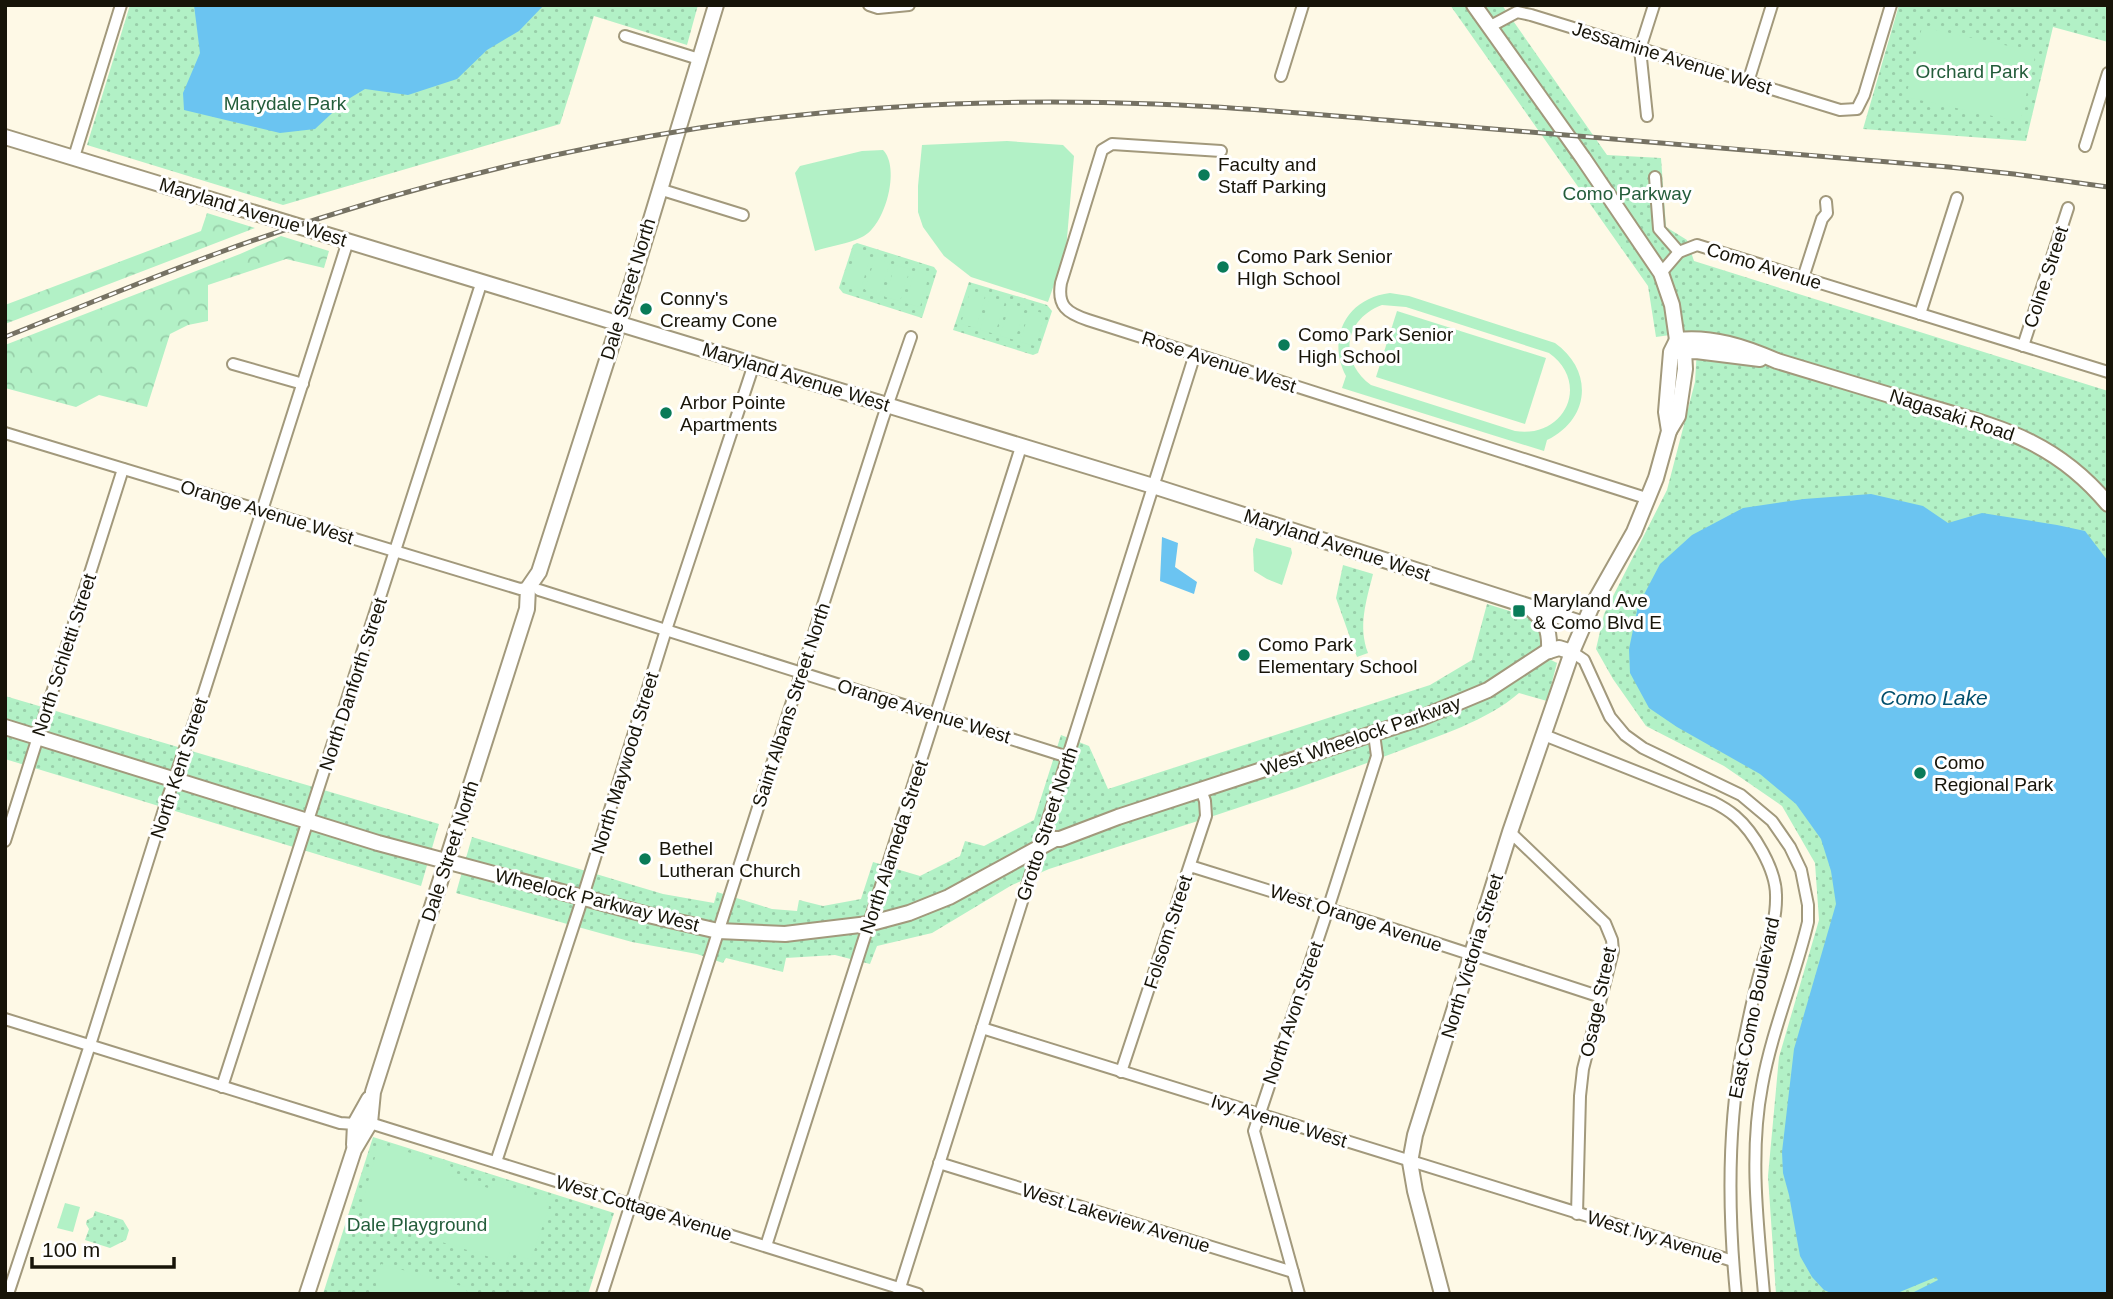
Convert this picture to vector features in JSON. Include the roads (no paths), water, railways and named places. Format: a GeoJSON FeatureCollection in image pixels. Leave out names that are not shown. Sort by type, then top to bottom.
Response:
{"type":"FeatureCollection","features":[{"type":"Feature","properties":{"kind":"street"},"geometry":{"type":"LineString","coordinates":[[74,157],[121,5]]}},
{"type":"Feature","properties":{"kind":"street","name":"Dale Street North"},"geometry":{"type":"LineString","coordinates":[[307,1294],[619,322],[716,5]]}},
{"type":"Feature","properties":{"kind":"street"},"geometry":{"type":"LineString","coordinates":[[869,5],[878,8],[909,5]]}},
{"type":"Feature","properties":{"kind":"street"},"geometry":{"type":"LineString","coordinates":[[1281,76],[1303,5]]}},
{"type":"Feature","properties":{"kind":"street"},"geometry":{"type":"LineString","coordinates":[[1474,5],[1661,273],[1672,305],[1677,348],[1685,369],[1678,416],[1669,431],[1649,499],[1584,624]]}},
{"type":"Feature","properties":{"kind":"street"},"geometry":{"type":"LineString","coordinates":[[1647,116],[1640,49],[1654,5]]}},
{"type":"Feature","properties":{"kind":"street"},"geometry":{"type":"LineString","coordinates":[[1748,82],[1772,5]]}},
{"type":"Feature","properties":{"kind":"street","name":"Jessamine Avenue West"},"geometry":{"type":"LineString","coordinates":[[1489,27],[1517,12],[1533,10],[1640,49],[1840,110],[1857,109],[1891,5]]}},
{"type":"Feature","properties":{"kind":"street"},"geometry":{"type":"LineString","coordinates":[[625,36],[699,59]]}},
{"type":"Feature","properties":{"kind":"street"},"geometry":{"type":"LineString","coordinates":[[2085,146],[2108,73]]}},
{"type":"Feature","properties":{"kind":"street","name":"Maryland Avenue West"},"geometry":{"type":"LineString","coordinates":[[5,137],[1153,486],[1584,624]]}},
{"type":"Feature","properties":{"kind":"street","name":"Rose Avenue West"},"geometry":{"type":"LineString","coordinates":[[1222,151],[1112,144],[1102,150],[1061,283],[1059,294],[1068,311],[1088,320],[1649,499]]}},
{"type":"Feature","properties":{"kind":"street"},"geometry":{"type":"LineString","coordinates":[[1655,177],[1660,229],[1679,252]]}},
{"type":"Feature","properties":{"kind":"street"},"geometry":{"type":"LineString","coordinates":[[659,188],[743,215]]}},
{"type":"Feature","properties":{"kind":"street"},"geometry":{"type":"LineString","coordinates":[[1920,314],[1957,198]]}},
{"type":"Feature","properties":{"kind":"street"},"geometry":{"type":"LineString","coordinates":[[1802,278],[1822,219],[1827,213],[1826,202]]}},
{"type":"Feature","properties":{"kind":"street","name":"Colne Street"},"geometry":{"type":"LineString","coordinates":[[2023,346],[2068,208]]}},
{"type":"Feature","properties":{"kind":"street","name":"North Kent Street"},"geometry":{"type":"LineString","coordinates":[[8,1294],[348,241]]}},
{"type":"Feature","properties":{"kind":"street","name":"Como Avenue"},"geometry":{"type":"LineString","coordinates":[[1661,273],[1679,252],[1697,245],[2108,372]]}},
{"type":"Feature","properties":{"kind":"street","name":"North Danforth Street"},"geometry":{"type":"LineString","coordinates":[[222,1087],[482,281]]}},
{"type":"Feature","properties":{"kind":"street","name":"Saint Albans Street North"},"geometry":{"type":"LineString","coordinates":[[602,1294],[911,337]]}},
{"type":"Feature","properties":{"kind":"street"},"geometry":{"type":"LineString","coordinates":[[1677,348],[1697,338],[1751,350],[1777,361]]}},
{"type":"Feature","properties":{"kind":"street"},"geometry":{"type":"LineString","coordinates":[[1677,348],[1777,361]]}},
{"type":"Feature","properties":{"kind":"street"},"geometry":{"type":"LineString","coordinates":[[1669,431],[1666,411],[1677,348]]}},
{"type":"Feature","properties":{"kind":"street","name":"Grotto Street North"},"geometry":{"type":"LineString","coordinates":[[899,1291],[1195,354]]}},
{"type":"Feature","properties":{"kind":"street"},"geometry":{"type":"LineString","coordinates":[[1683,383],[1698,362],[1724,355]]}},
{"type":"Feature","properties":{"kind":"street","name":"Nagasaki Road"},"geometry":{"type":"LineString","coordinates":[[1777,361],[2019,436],[2064,461],[2108,504]]}},
{"type":"Feature","properties":{"kind":"street"},"geometry":{"type":"LineString","coordinates":[[233,364],[303,384]]}},
{"type":"Feature","properties":{"kind":"street","name":"North Maywood Street"},"geometry":{"type":"LineString","coordinates":[[496,1161],[754,364]]}},
{"type":"Feature","properties":{"kind":"street","name":"Orange Avenue West"},"geometry":{"type":"LineString","coordinates":[[5,433],[520,589],[534,589],[1069,757]]}},
{"type":"Feature","properties":{"kind":"street","name":"North Alameda Street"},"geometry":{"type":"LineString","coordinates":[[766,1246],[1021,447]]}},
{"type":"Feature","properties":{"kind":"street","name":"North Schletti Street"},"geometry":{"type":"LineString","coordinates":[[5,841],[123,468]]}},
{"type":"Feature","properties":{"kind":"street"},"geometry":{"type":"LineString","coordinates":[[1526,605],[1543,619],[1549,651],[1559,648],[1584,660],[1610,717],[1625,735],[1643,748],[1728,788],[1754,804],[1781,833],[1801,870],[1808,905],[1808,922],[1769,1052],[1756,1127],[1756,1178],[1764,1294]]}},
{"type":"Feature","properties":{"kind":"street","name":"North Victoria Street"},"geometry":{"type":"LineString","coordinates":[[1442,1294],[1410,1162],[1415,1135],[1510,832],[1584,624]]}},
{"type":"Feature","properties":{"kind":"street","name":"West Wheelock Parkway"},"geometry":{"type":"LineString","coordinates":[[1182,797],[1450,707],[1478,694],[1549,651]]}},
{"type":"Feature","properties":{"kind":"street","name":"Wheelock Parkway West"},"geometry":{"type":"LineString","coordinates":[[5,727],[174,781],[447,862],[661,919],[718,930],[785,934],[869,924],[909,913],[949,897],[1055,839],[1182,797]]}},
{"type":"Feature","properties":{"kind":"street","name":"North Avon Street"},"geometry":{"type":"LineString","coordinates":[[1299,1294],[1254,1131],[1377,756],[1374,734]]}},
{"type":"Feature","properties":{"kind":"street","name":"East Como Boulevard"},"geometry":{"type":"LineString","coordinates":[[1544,735],[1713,802],[1737,817],[1754,838],[1769,866],[1776,894],[1773,927],[1756,985],[1733,1106],[1730,1174],[1736,1294]]}},
{"type":"Feature","properties":{"kind":"street","name":"Folsom Street"},"geometry":{"type":"LineString","coordinates":[[1122,1072],[1206,816],[1201,790]]}},
{"type":"Feature","properties":{"kind":"street","name":"Osage Street"},"geometry":{"type":"LineString","coordinates":[[1510,832],[1605,923],[1613,951],[1583,1069],[1577,1214]]}},
{"type":"Feature","properties":{"kind":"street","name":"West Orange Avenue"},"geometry":{"type":"LineString","coordinates":[[1190,866],[1601,997]]}},
{"type":"Feature","properties":{"kind":"street","name":"West Cottage Avenue"},"geometry":{"type":"LineString","coordinates":[[5,1019],[340,1123],[363,1124],[496,1161],[899,1291],[918,1294]]}},
{"type":"Feature","properties":{"kind":"street","name":"Ivy Avenue West"},"geometry":{"type":"LineString","coordinates":[[982,1028],[1577,1214]]}},
{"type":"Feature","properties":{"kind":"street","name":"West Lakeview Avenue"},"geometry":{"type":"LineString","coordinates":[[939,1163],[1293,1272]]}},
{"type":"Feature","properties":{"kind":"street","name":"West Ivy Avenue"},"geometry":{"type":"LineString","coordinates":[[1577,1214],[1733,1261]]}},
{"type":"Feature","properties":{"kind":"water"},"geometry":{"type":"Polygon","coordinates":[[[194,5],[544,5],[519,31],[487,50],[457,79],[408,95],[365,89],[345,101],[315,129],[280,133],[184,110],[183,93],[200,53],[194,5]]]}},
{"type":"Feature","properties":{"kind":"water","name":"Como Lake"},"geometry":{"type":"Polygon","coordinates":[[[1871,494],[1923,506],[1948,523],[1982,513],[2085,531],[2108,561],[2108,1294],[1910,1294],[1938,1280],[1936,1277],[1895,1294],[1833,1294],[1824,1290],[1812,1277],[1800,1256],[1783,1173],[1782,1152],[1794,1049],[1836,904],[1831,871],[1821,839],[1796,804],[1760,774],[1649,708],[1630,673],[1629,649],[1638,606],[1660,564],[1692,535],[1743,508],[1804,499],[1871,494]]]}},
{"type":"Feature","properties":{"kind":"water"},"geometry":{"type":"Polygon","coordinates":[[[1162,537],[1178,543],[1175,567],[1197,582],[1194,594],[1160,581],[1162,537]]]}},
{"type":"Feature","properties":{"kind":"railway"},"geometry":{"type":"LineString","coordinates":[[5,337],[277,232],[456,179],[638,138],[756,120],[870,109],[1041,102],[1225,107],[1949,167],[2108,187]]}},
{"type":"Feature","properties":{"kind":"place","name":"Faculty and Staff Parking"},"geometry":{"type":"Point","coordinates":[1204,175]}},
{"type":"Feature","properties":{"kind":"place","name":"Como Park Senior HIgh School"},"geometry":{"type":"Point","coordinates":[1223,267]}},
{"type":"Feature","properties":{"kind":"place","name":"Conny's Creamy Cone"},"geometry":{"type":"Point","coordinates":[646,309]}},
{"type":"Feature","properties":{"kind":"place","name":"Como Park Senior High School"},"geometry":{"type":"Point","coordinates":[1284,345]}},
{"type":"Feature","properties":{"kind":"place","name":"Arbor Pointe Apartments"},"geometry":{"type":"Point","coordinates":[666,413]}},
{"type":"Feature","properties":{"kind":"place","name":"Maryland Ave & Como Blvd E"},"geometry":{"type":"Point","coordinates":[1519,611]}},
{"type":"Feature","properties":{"kind":"place","name":"Como Park Elementary School"},"geometry":{"type":"Point","coordinates":[1244,655]}},
{"type":"Feature","properties":{"kind":"place","name":"Como Regional Park"},"geometry":{"type":"Point","coordinates":[1920,773]}},
{"type":"Feature","properties":{"kind":"place","name":"Bethel Lutheran Church"},"geometry":{"type":"Point","coordinates":[645,859]}},
{"type":"Feature","properties":{"kind":"park label","name":"Orchard Park"},"geometry":{"type":"Point","coordinates":[1972,71]}},
{"type":"Feature","properties":{"kind":"park label","name":"Marydale Park"},"geometry":{"type":"Point","coordinates":[285,103]}},
{"type":"Feature","properties":{"kind":"park label","name":"Como Parkway"},"geometry":{"type":"Point","coordinates":[1627,193]}},
{"type":"Feature","properties":{"kind":"park label","name":"Dale Playground"},"geometry":{"type":"Point","coordinates":[417,1224]}}]}
